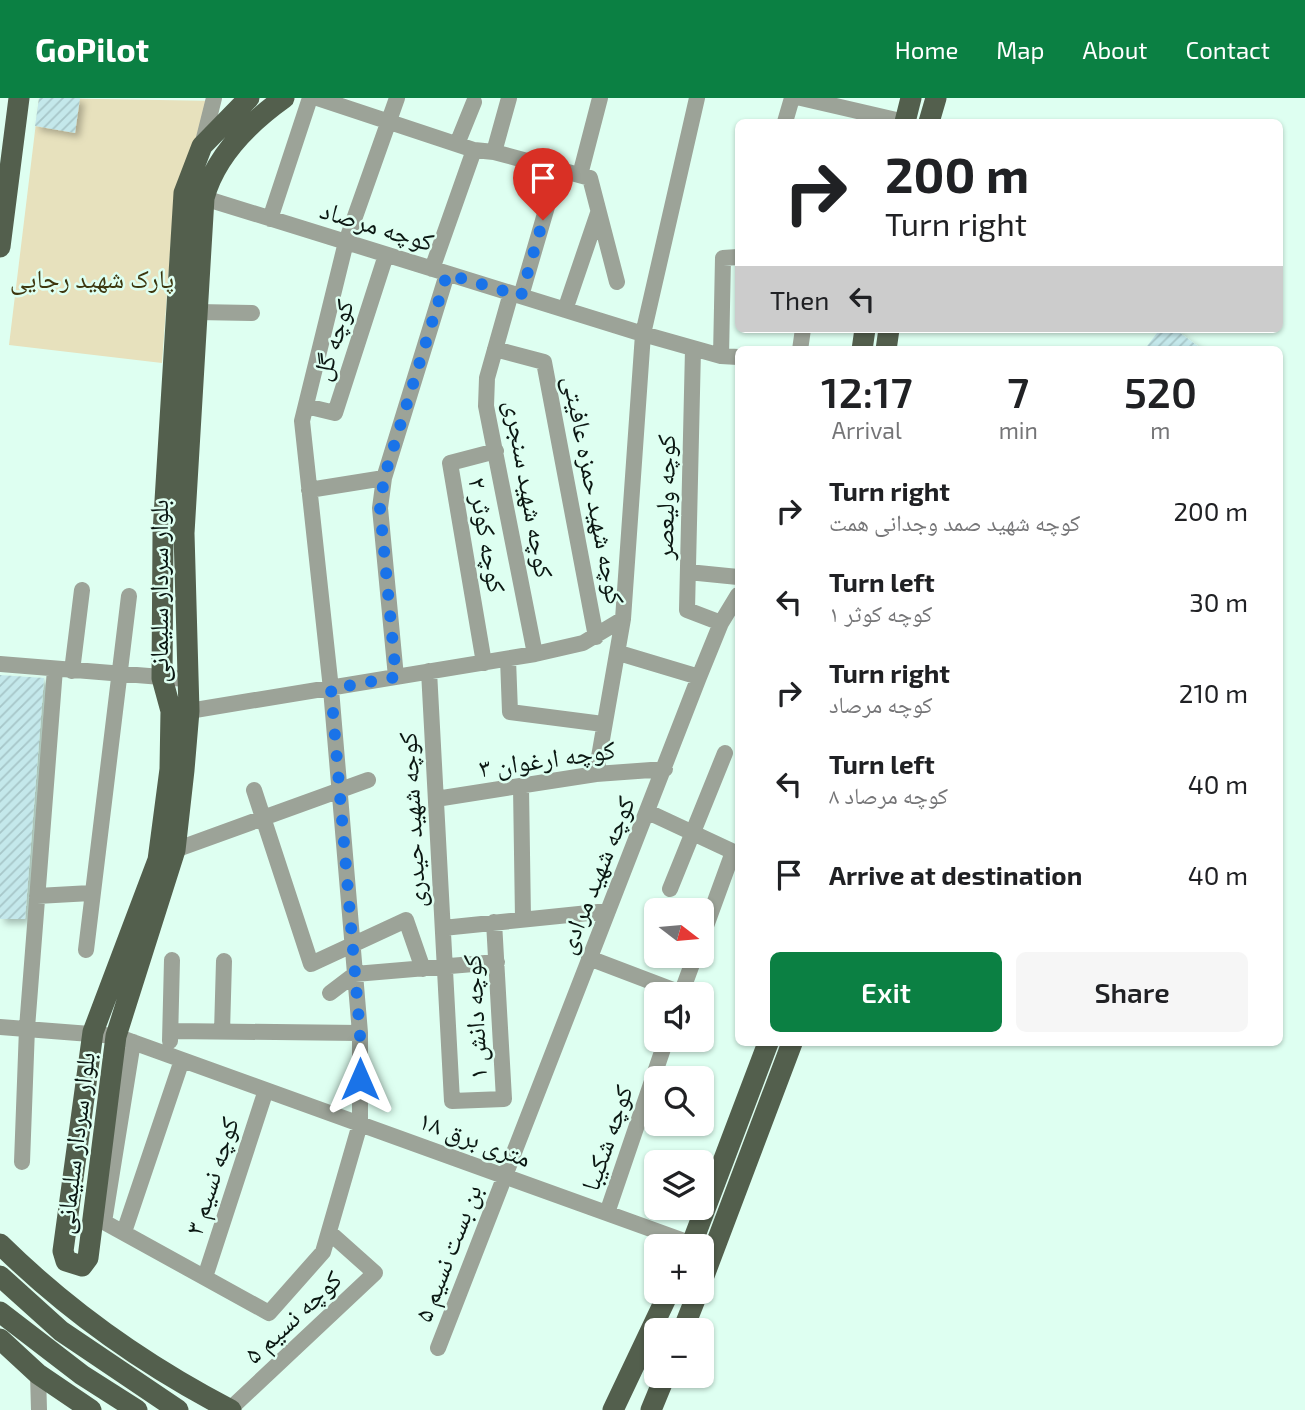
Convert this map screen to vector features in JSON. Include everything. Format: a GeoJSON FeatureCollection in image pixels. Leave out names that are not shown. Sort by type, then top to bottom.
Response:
{"type":"FeatureCollection","features":[{"type":"Feature","properties":{"kind":"main road"},"geometry":{"type":"LineString","coordinates":[[0,247],[6,155],[19,98]]}},
{"type":"Feature","properties":{"kind":"main road","name":"بلوار سردار سلیمانی"},"geometry":{"type":"LineString","coordinates":[[249,98],[202,146],[194,195],[163,533],[162,678],[180,711],[176,850],[125,1039],[88,1258],[82,1266],[75,1266],[66,1261],[64,1251],[93,1032],[158,860],[170,769],[180,711],[186,679],[184,533],[197,312],[194,195],[236,141],[284,98]]}},
{"type":"Feature","properties":{"kind":"main road"},"geometry":{"type":"LineString","coordinates":[[906,119],[911,98]]}},
{"type":"Feature","properties":{"kind":"main road"},"geometry":{"type":"LineString","coordinates":[[930,119],[936,98]]}},
{"type":"Feature","properties":{"kind":"main road"},"geometry":{"type":"LineString","coordinates":[[703,1234],[767,1046]]}},
{"type":"Feature","properties":{"kind":"main road"},"geometry":{"type":"LineString","coordinates":[[705,1234],[791,1046]]}},
{"type":"Feature","properties":{"kind":"main road"},"geometry":{"type":"LineString","coordinates":[[0,1244],[41,1283],[96,1325],[150,1362],[231,1410]]}},
{"type":"Feature","properties":{"kind":"main road"},"geometry":{"type":"LineString","coordinates":[[0,1276],[61,1331],[178,1410]]}},
{"type":"Feature","properties":{"kind":"main road"},"geometry":{"type":"LineString","coordinates":[[613,1410],[663,1304]]}},
{"type":"Feature","properties":{"kind":"main road"},"geometry":{"type":"LineString","coordinates":[[0,1312],[82,1375],[137,1410]]}},
{"type":"Feature","properties":{"kind":"main road"},"geometry":{"type":"LineString","coordinates":[[0,1339],[38,1374],[91,1410]]}},
{"type":"Feature","properties":{"kind":"main road"},"geometry":{"type":"LineString","coordinates":[[651,1410],[660,1388]]}},
{"type":"Feature","properties":{"kind":"street"},"geometry":{"type":"LineString","coordinates":[[202,146],[214,98]]}},
{"type":"Feature","properties":{"kind":"street"},"geometry":{"type":"LineString","coordinates":[[270,219],[310,98]]}},
{"type":"Feature","properties":{"kind":"street"},"geometry":{"type":"LineString","coordinates":[[317,98],[474,150],[494,152],[585,176]]}},
{"type":"Feature","properties":{"kind":"street"},"geometry":{"type":"LineString","coordinates":[[125,1039],[104,1222],[269,1313],[323,1252],[360,1124],[360,1033],[340,789],[302,421],[346,242],[397,98]]}},
{"type":"Feature","properties":{"kind":"street"},"geometry":{"type":"LineString","coordinates":[[494,152],[509,98]]}},
{"type":"Feature","properties":{"kind":"street"},"geometry":{"type":"LineString","coordinates":[[600,98],[585,176],[617,282]]}},
{"type":"Feature","properties":{"kind":"street"},"geometry":{"type":"LineString","coordinates":[[596,774],[623,619],[643,334],[696,98]]}},
{"type":"Feature","properties":{"kind":"street"},"geometry":{"type":"LineString","coordinates":[[786,119],[792,98]]}},
{"type":"Feature","properties":{"kind":"street"},"geometry":{"type":"LineString","coordinates":[[801,98],[892,119]]}},
{"type":"Feature","properties":{"kind":"street"},"geometry":{"type":"LineString","coordinates":[[457,144],[474,102]]}},
{"type":"Feature","properties":{"kind":"street"},"geometry":{"type":"LineString","coordinates":[[396,677],[380,508],[384,478],[474,150]]}},
{"type":"Feature","properties":{"kind":"street","name":"کوچه شهید سنجری"},"geometry":{"type":"LineString","coordinates":[[535,654],[486,406],[487,377],[558,169]]}},
{"type":"Feature","properties":{"kind":"street","name":"کوچه مرصاد"},"geometry":{"type":"LineString","coordinates":[[194,195],[693,349],[735,357]]}},
{"type":"Feature","properties":{"kind":"street"},"geometry":{"type":"LineString","coordinates":[[565,310],[598,212]]}},
{"type":"Feature","properties":{"kind":"street","name":"کوچه گل"},"geometry":{"type":"LineString","coordinates":[[306,406],[335,412],[386,255]]}},
{"type":"Feature","properties":{"kind":"street"},"geometry":{"type":"LineString","coordinates":[[721,356],[723,258],[735,257]]}},
{"type":"Feature","properties":{"kind":"street"},"geometry":{"type":"LineString","coordinates":[[197,312],[252,313]]}},
{"type":"Feature","properties":{"kind":"street","name":"کوچه شهید حمزه عافیتی"},"geometry":{"type":"LineString","coordinates":[[495,349],[544,362],[596,637]]}},
{"type":"Feature","properties":{"kind":"street","name":"کوچه ولیعصر"},"geometry":{"type":"LineString","coordinates":[[693,349],[687,610],[721,623]]}},
{"type":"Feature","properties":{"kind":"street","name":"کوچه کوثر ۲"},"geometry":{"type":"LineString","coordinates":[[484,663],[450,463],[496,451]]}},
{"type":"Feature","properties":{"kind":"street"},"geometry":{"type":"LineString","coordinates":[[309,490],[384,478]]}},
{"type":"Feature","properties":{"kind":"street"},"geometry":{"type":"LineString","coordinates":[[688,572],[735,577]]}},
{"type":"Feature","properties":{"kind":"street"},"geometry":{"type":"LineString","coordinates":[[72,671],[82,590]]}},
{"type":"Feature","properties":{"kind":"street"},"geometry":{"type":"LineString","coordinates":[[86,950],[118,673],[130,596]]}},
{"type":"Feature","properties":{"kind":"street","name":"کوچه شهید مرادی"},"geometry":{"type":"LineString","coordinates":[[503,1176],[699,677],[721,623],[735,605]]}},
{"type":"Feature","properties":{"kind":"street"},"geometry":{"type":"LineString","coordinates":[[180,711],[331,689],[535,654],[596,637],[623,619]]}},
{"type":"Feature","properties":{"kind":"street"},"geometry":{"type":"LineString","coordinates":[[619,653],[699,677]]}},
{"type":"Feature","properties":{"kind":"street"},"geometry":{"type":"LineString","coordinates":[[508,659],[510,712],[603,724]]}},
{"type":"Feature","properties":{"kind":"street"},"geometry":{"type":"LineString","coordinates":[[0,664],[186,679]]}},
{"type":"Feature","properties":{"kind":"street"},"geometry":{"type":"LineString","coordinates":[[22,1162],[27,1028],[55,669]]}},
{"type":"Feature","properties":{"kind":"street","name":"کوچه شهید حیدری"},"geometry":{"type":"LineString","coordinates":[[429,671],[452,1101]]}},
{"type":"Feature","properties":{"kind":"street"},"geometry":{"type":"LineString","coordinates":[[670,889],[725,754]]}},
{"type":"Feature","properties":{"kind":"street","name":"کوچه ارغوان ۳"},"geometry":{"type":"LineString","coordinates":[[436,799],[596,774],[665,769]]}},
{"type":"Feature","properties":{"kind":"street"},"geometry":{"type":"LineString","coordinates":[[176,850],[368,780]]}},
{"type":"Feature","properties":{"kind":"street"},"geometry":{"type":"LineString","coordinates":[[521,787],[523,919]]}},
{"type":"Feature","properties":{"kind":"street"},"geometry":{"type":"LineString","coordinates":[[254,790],[311,964],[352,942],[406,920],[423,969]]}},
{"type":"Feature","properties":{"kind":"street"},"geometry":{"type":"LineString","coordinates":[[648,812],[735,853]]}},
{"type":"Feature","properties":{"kind":"street"},"geometry":{"type":"LineString","coordinates":[[714,907],[735,855]]}},
{"type":"Feature","properties":{"kind":"street"},"geometry":{"type":"LineString","coordinates":[[37,896],[91,893]]}},
{"type":"Feature","properties":{"kind":"street"},"geometry":{"type":"LineString","coordinates":[[443,928],[608,911]]}},
{"type":"Feature","properties":{"kind":"street","name":"کوچه دانش ۱"},"geometry":{"type":"LineString","coordinates":[[452,1101],[504,1099],[494,922]]}},
{"type":"Feature","properties":{"kind":"street"},"geometry":{"type":"LineString","coordinates":[[589,958],[652,982]]}},
{"type":"Feature","properties":{"kind":"street"},"geometry":{"type":"LineString","coordinates":[[124,1232],[175,1057],[172,1031],[172,960]]}},
{"type":"Feature","properties":{"kind":"street"},"geometry":{"type":"LineString","coordinates":[[222,1032],[224,961]]}},
{"type":"Feature","properties":{"kind":"street"},"geometry":{"type":"LineString","coordinates":[[330,993],[355,974],[496,962]]}},
{"type":"Feature","properties":{"kind":"street","name":"۱۸ متری برق"},"geometry":{"type":"LineString","coordinates":[[0,1027],[93,1032],[125,1039],[664,1234]]}},
{"type":"Feature","properties":{"kind":"street"},"geometry":{"type":"LineString","coordinates":[[172,1031],[360,1033]]}},
{"type":"Feature","properties":{"kind":"street","name":"کوچه شکیبا"},"geometry":{"type":"LineString","coordinates":[[607,1213],[662,1052]]}},
{"type":"Feature","properties":{"kind":"street","name":"کوچه نسیم ۳"},"geometry":{"type":"LineString","coordinates":[[205,1278],[266,1090]]}},
{"type":"Feature","properties":{"kind":"street","name":"بن بست نسیم ۵"},"geometry":{"type":"LineString","coordinates":[[438,1348],[503,1176]]}},
{"type":"Feature","properties":{"kind":"street","name":"کوچه نسیم ۵"},"geometry":{"type":"LineString","coordinates":[[231,1410],[375,1273],[329,1232]]}},
{"type":"Feature","properties":{"kind":"street"},"geometry":{"type":"LineString","coordinates":[[38,1374],[39,1410]]}},
{"type":"Feature","properties":{"kind":"green space","name":"پارک شهید رجایی"},"geometry":{"type":"Polygon","coordinates":[[[39,98],[219,101],[174,199],[162,363],[9,345],[39,98]]]}},
{"type":"Feature","properties":{"kind":"building"},"geometry":{"type":"Polygon","coordinates":[[[39,98],[80,98],[75,133],[35,126],[39,98]]]}},
{"type":"Feature","properties":{"kind":"building"},"geometry":{"type":"Polygon","coordinates":[[[1157,333],[1180,333],[1198,346],[1147,346],[1157,333]]]}},
{"type":"Feature","properties":{"kind":"building"},"geometry":{"type":"Polygon","coordinates":[[[0,675],[44,678],[25,919],[0,919],[0,675]]]}},
{"type":"Feature","properties":{"kind":"route"},"geometry":{"type":"LineString","coordinates":[[360,1079],[360,1033],[331,689],[396,677],[380,508],[384,478],[447,274],[521,296],[543,220]]}}]}
